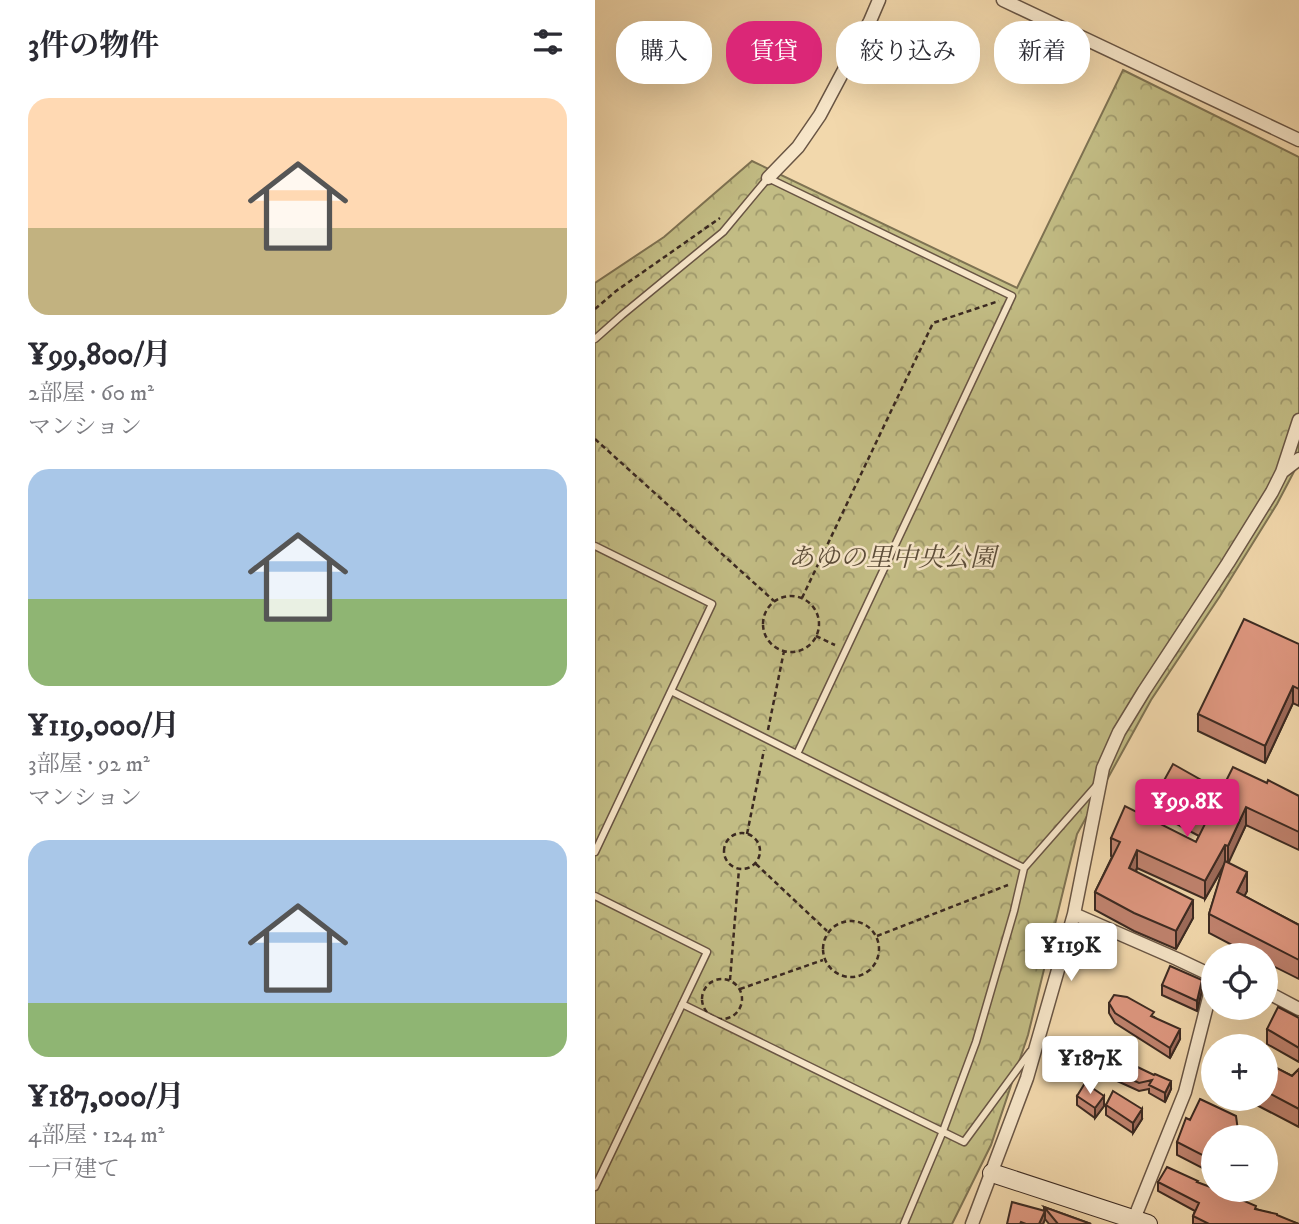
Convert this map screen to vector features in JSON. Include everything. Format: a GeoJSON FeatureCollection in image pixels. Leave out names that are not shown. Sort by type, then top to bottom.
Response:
{"type":"FeatureCollection","features":[{"type":"Feature","properties":{"kind":"street"},"geometry":{"type":"LineString","coordinates":[[768,178],[798,147],[820,115],[879,0]]}},
{"type":"Feature","properties":{"kind":"street"},"geometry":{"type":"LineString","coordinates":[[1003,0],[1299,140]]}},
{"type":"Feature","properties":{"kind":"street"},"geometry":{"type":"LineString","coordinates":[[972,1224],[1027,1078],[1074,914],[1103,768],[1119,732],[1144,691],[1272,492],[1282,472],[1299,420]]}},
{"type":"Feature","properties":{"kind":"street"},"geometry":{"type":"LineString","coordinates":[[1282,472],[1299,459]]}},
{"type":"Feature","properties":{"kind":"street"},"geometry":{"type":"LineString","coordinates":[[1074,914],[1201,970]]}},
{"type":"Feature","properties":{"kind":"street"},"geometry":{"type":"LineString","coordinates":[[1278,998],[1299,1009]]}},
{"type":"Feature","properties":{"kind":"street"},"geometry":{"type":"LineString","coordinates":[[992,1173],[1137,1222],[1185,1092],[1203,1020]]}},
{"type":"Feature","properties":{"kind":"lane"},"geometry":{"type":"LineString","coordinates":[[595,339],[723,232],[768,178],[1012,296],[797,754]]}},
{"type":"Feature","properties":{"kind":"lane"},"geometry":{"type":"LineString","coordinates":[[595,546],[712,604],[595,852]]}},
{"type":"Feature","properties":{"kind":"lane"},"geometry":{"type":"LineString","coordinates":[[671,691],[1024,868]]}},
{"type":"Feature","properties":{"kind":"lane"},"geometry":{"type":"LineString","coordinates":[[904,1224],[977,1042],[1024,868],[1101,781]]}},
{"type":"Feature","properties":{"kind":"lane"},"geometry":{"type":"LineString","coordinates":[[595,896],[707,953],[595,1187]]}},
{"type":"Feature","properties":{"kind":"lane"},"geometry":{"type":"LineString","coordinates":[[682,1004],[964,1142],[1036,1044]]}},
{"type":"Feature","properties":{"kind":"path"},"geometry":{"type":"LineString","coordinates":[[595,309],[616,291],[720,218]]}},
{"type":"Feature","properties":{"kind":"path"},"geometry":{"type":"LineString","coordinates":[[802,598],[933,323],[1012,296]]}},
{"type":"Feature","properties":{"kind":"path"},"geometry":{"type":"LineString","coordinates":[[595,439],[774,601]]}},
{"type":"Feature","properties":{"kind":"path"},"geometry":{"type":"LineString","coordinates":[[791,595],[802,598],[815,608],[819,627],[811,644],[793,652],[775,647],[769,641],[762,624],[768,607],[774,601],[791,595]]}},
{"type":"Feature","properties":{"kind":"path"},"geometry":{"type":"LineString","coordinates":[[816,636],[846,650]]}},
{"type":"Feature","properties":{"kind":"path"},"geometry":{"type":"LineString","coordinates":[[736,834],[747,834],[757,840],[761,852],[756,864],[739,869],[729,863],[724,853],[727,842],[736,834]]}},
{"type":"Feature","properties":{"kind":"path"},"geometry":{"type":"LineString","coordinates":[[756,864],[828,932]]}},
{"type":"Feature","properties":{"kind":"path"},"geometry":{"type":"LineString","coordinates":[[730,980],[739,869]]}},
{"type":"Feature","properties":{"kind":"path"},"geometry":{"type":"LineString","coordinates":[[877,937],[1021,880]]}},
{"type":"Feature","properties":{"kind":"path"},"geometry":{"type":"LineString","coordinates":[[843,921],[863,923],[877,937],[879,954],[876,963],[863,975],[854,978],[836,974],[824,960],[823,941],[835,925],[843,921]]}},
{"type":"Feature","properties":{"kind":"path"},"geometry":{"type":"LineString","coordinates":[[740,989],[824,960]]}},
{"type":"Feature","properties":{"kind":"path"},"geometry":{"type":"LineString","coordinates":[[717,979],[730,980],[740,989],[743,996],[740,1010],[729,1019],[721,1020],[709,1015],[702,1004],[706,985],[717,979]]}},
{"type":"Feature","properties":{"kind":"green space","name":"あゆの里中央公園"},"geometry":{"type":"Polygon","coordinates":[[[1123,70],[1299,157],[1299,462],[1277,504],[1220,596],[1151,700],[1077,834],[1028,1035],[991,1145],[952,1224],[595,1224],[595,283],[664,237],[752,161],[1017,288],[1123,70]]]}},
{"type":"Feature","properties":{"kind":"building"},"geometry":{"type":"Polygon","coordinates":[[[1244,619],[1299,644],[1299,689],[1293,686],[1265,746],[1198,714],[1244,619]]]}},
{"type":"Feature","properties":{"kind":"building"},"geometry":{"type":"Polygon","coordinates":[[[1173,764],[1221,791],[1233,767],[1267,783],[1268,780],[1299,796],[1299,832],[1246,807],[1228,846],[1225,845],[1205,881],[1137,850],[1129,868],[1193,900],[1176,931],[1095,892],[1120,842],[1111,838],[1125,806],[1196,842],[1206,822],[1156,795],[1173,764]]]}},
{"type":"Feature","properties":{"kind":"building"},"geometry":{"type":"Polygon","coordinates":[[[1225,861],[1247,872],[1237,892],[1299,925],[1299,960],[1278,949],[1278,943],[1266,943],[1209,914],[1225,861]]]}},
{"type":"Feature","properties":{"kind":"building"},"geometry":{"type":"Polygon","coordinates":[[[1170,966],[1201,980],[1197,1001],[1162,985],[1170,966]]]}},
{"type":"Feature","properties":{"kind":"building"},"geometry":{"type":"Polygon","coordinates":[[[1114,995],[1127,997],[1154,1012],[1151,1016],[1180,1029],[1170,1048],[1115,1013],[1109,1003],[1114,995]]]}},
{"type":"Feature","properties":{"kind":"building"},"geometry":{"type":"Polygon","coordinates":[[[1278,1007],[1299,1018],[1299,1048],[1278,1034],[1267,1029],[1272,1020],[1278,1020],[1278,1007]]]}},
{"type":"Feature","properties":{"kind":"building"},"geometry":{"type":"Polygon","coordinates":[[[1123,1060],[1171,1081],[1165,1093],[1149,1085],[1152,1080],[1139,1083],[1115,1072],[1123,1060]]]}},
{"type":"Feature","properties":{"kind":"building"},"geometry":{"type":"Polygon","coordinates":[[[1278,1069],[1292,1076],[1299,1069],[1299,1109],[1278,1098],[1278,1069]]]}},
{"type":"Feature","properties":{"kind":"building"},"geometry":{"type":"Polygon","coordinates":[[[1085,1083],[1104,1096],[1095,1108],[1077,1096],[1085,1083]]]}},
{"type":"Feature","properties":{"kind":"building"},"geometry":{"type":"Polygon","coordinates":[[[1113,1091],[1142,1109],[1133,1123],[1106,1105],[1113,1091]]]}},
{"type":"Feature","properties":{"kind":"building"},"geometry":{"type":"Polygon","coordinates":[[[1200,1099],[1201,1111],[1225,1111],[1236,1116],[1237,1125],[1201,1125],[1201,1154],[1177,1142],[1186,1118],[1190,1120],[1200,1099]]]}},
{"type":"Feature","properties":{"kind":"building"},"geometry":{"type":"Polygon","coordinates":[[[1167,1167],[1201,1184],[1201,1202],[1247,1202],[1256,1206],[1255,1209],[1277,1214],[1299,1224],[1209,1224],[1193,1216],[1199,1203],[1158,1182],[1167,1167]]]}},
{"type":"Feature","properties":{"kind":"building"},"geometry":{"type":"Polygon","coordinates":[[[1012,1202],[1045,1211],[1039,1224],[1007,1224],[1012,1202]]]}},
{"type":"Feature","properties":{"kind":"building"},"geometry":{"type":"Polygon","coordinates":[[[1044,1207],[1091,1224],[1058,1224],[1044,1207]]]}}]}
